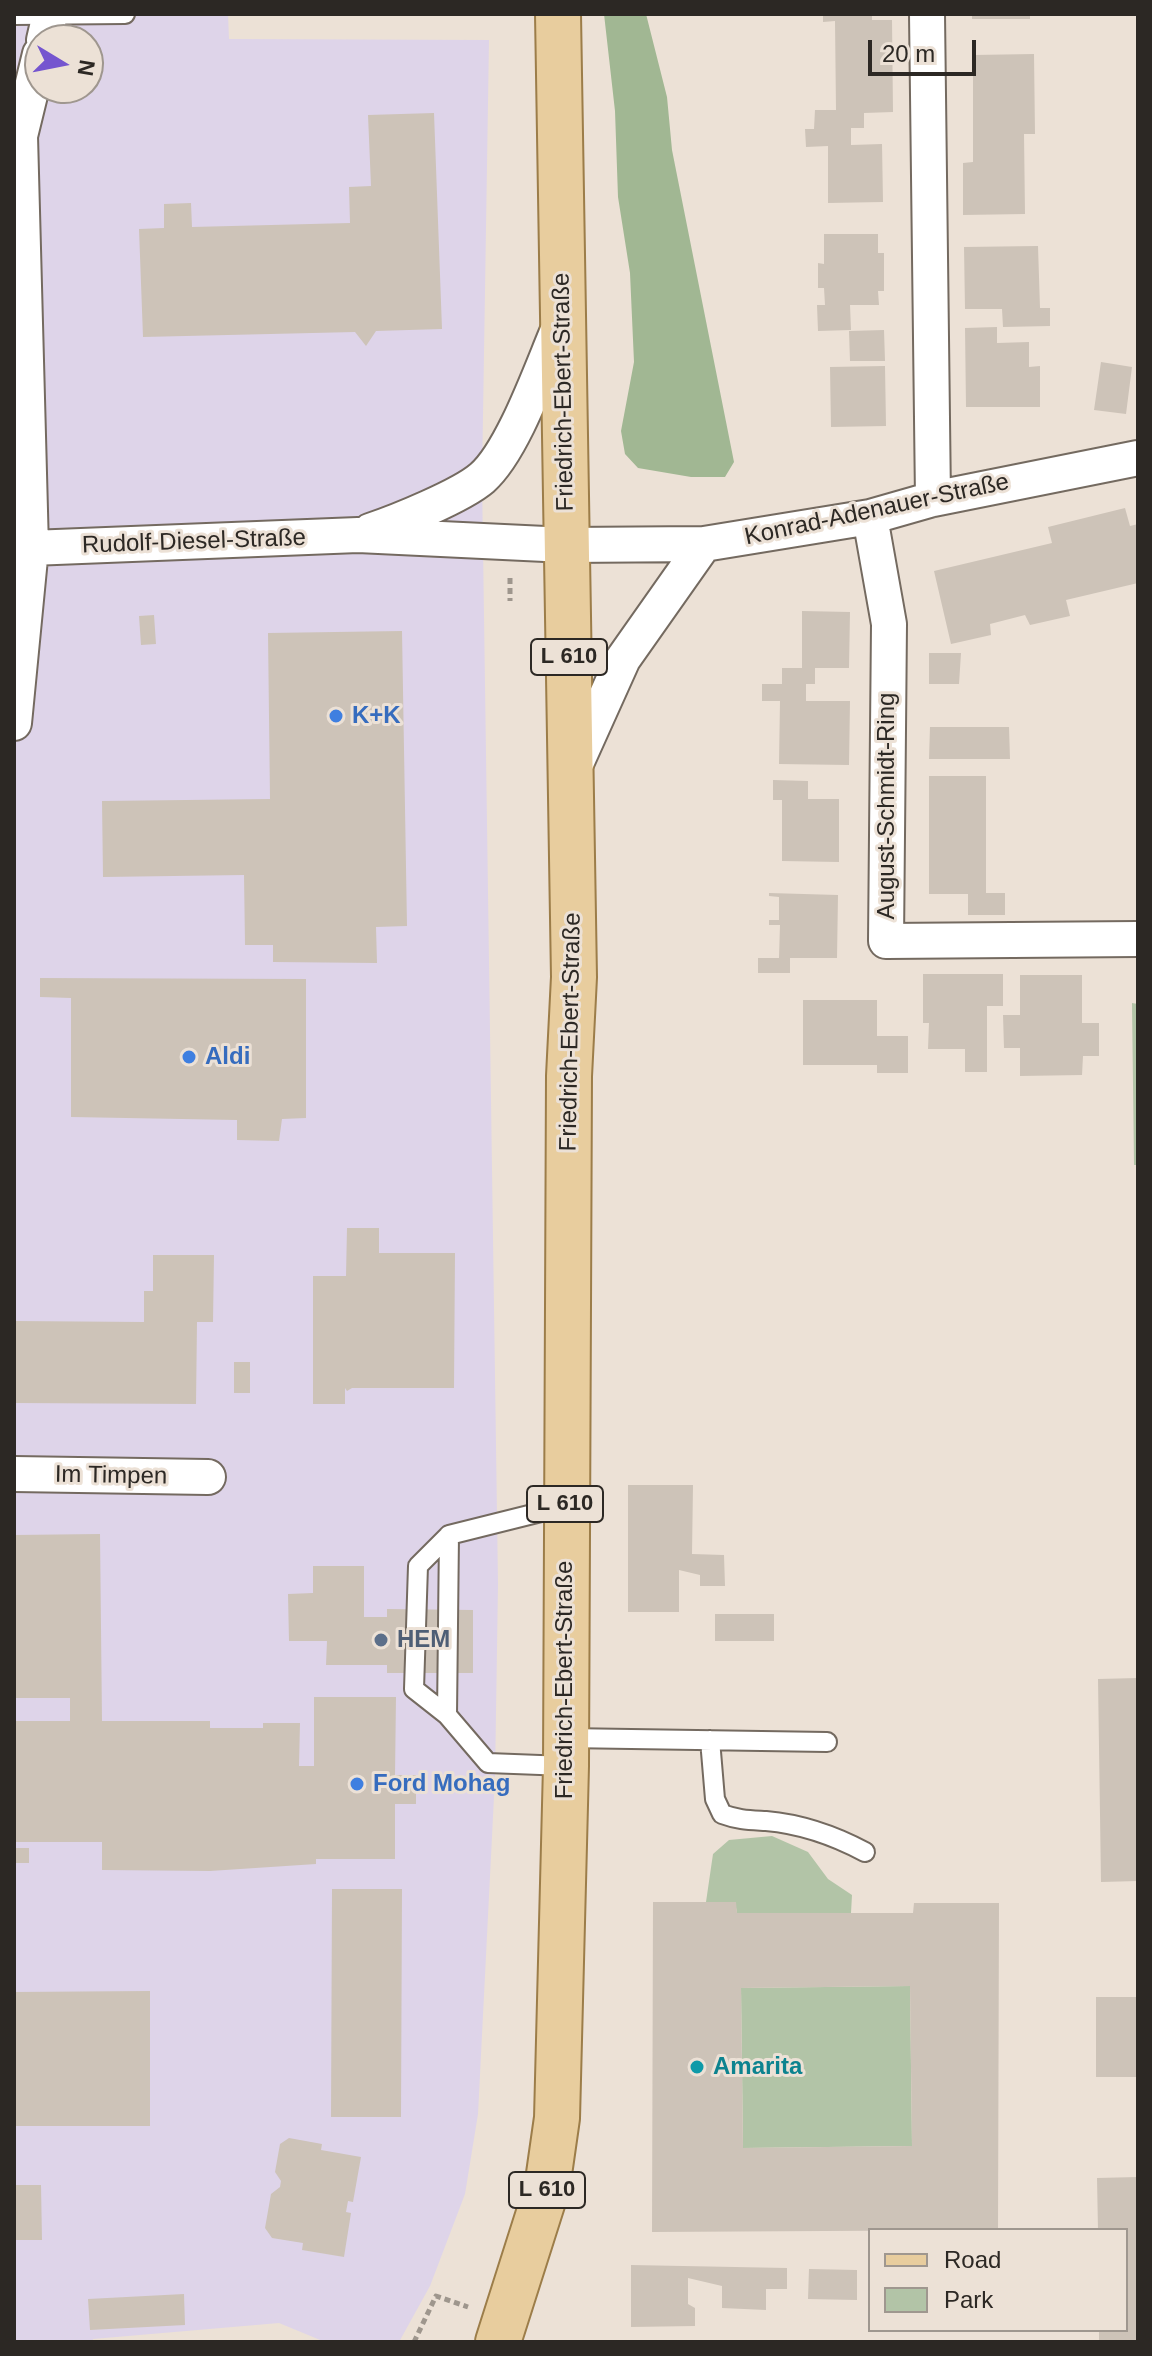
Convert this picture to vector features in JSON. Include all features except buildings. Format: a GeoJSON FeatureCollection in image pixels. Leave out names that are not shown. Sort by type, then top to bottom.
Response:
{"type":"FeatureCollection","features":[{"type":"Feature","properties":{"kind":"main road","name":"Friedrich-Ebert-Straße"},"geometry":{"type":"LineString","coordinates":[[498,2342],[547,2188],[557,2118],[566,1752],[565,1506],[574,977],[558,14]]}},
{"type":"Feature","properties":{"kind":"street"},"geometry":{"type":"LineString","coordinates":[[927,14],[933,499]]}},
{"type":"Feature","properties":{"kind":"street"},"geometry":{"type":"LineString","coordinates":[[14,723],[31,548],[21,478],[20,136],[28,104]]}},
{"type":"Feature","properties":{"kind":"street","name":"Rudolf-Diesel-Straße"},"geometry":{"type":"LineString","coordinates":[[358,535],[404,519],[482,478],[512,436],[562,320]]}},
{"type":"Feature","properties":{"kind":"street","name":"Konrad-Adenauer-Straße"},"geometry":{"type":"LineString","coordinates":[[566,545],[704,544],[870,517],[933,499],[1138,458]]}},
{"type":"Feature","properties":{"kind":"street","name":"August-Schmidt-Ring"},"geometry":{"type":"LineString","coordinates":[[870,517],[889,624],[886,941],[1138,939]]}},
{"type":"Feature","properties":{"kind":"street","name":"Rudolf-Diesel-Straße"},"geometry":{"type":"LineString","coordinates":[[31,548],[358,535],[566,545]]}},
{"type":"Feature","properties":{"kind":"street","name":"Friedrich-Ebert-Straße"},"geometry":{"type":"LineString","coordinates":[[572,770],[623,659],[704,544]]}},
{"type":"Feature","properties":{"kind":"street","name":"Im Timpen"},"geometry":{"type":"LineString","coordinates":[[14,1474],[208,1477]]}},
{"type":"Feature","properties":{"kind":"lane"},"geometry":{"type":"LineString","coordinates":[[14,15],[48,24],[125,14]]}},
{"type":"Feature","properties":{"kind":"lane"},"geometry":{"type":"LineString","coordinates":[[565,1506],[449,1535],[418,1566],[414,1689],[447,1715],[488,1763],[566,1752],[710,1740],[827,1742]]}},
{"type":"Feature","properties":{"kind":"lane"},"geometry":{"type":"LineString","coordinates":[[447,1715],[449,1535]]}},
{"type":"Feature","properties":{"kind":"lane"},"geometry":{"type":"LineString","coordinates":[[710,1740],[715,1799],[722,1814],[742,1821],[767,1821],[823,1833],[865,1852]]}},
{"type":"Feature","properties":{"kind":"shaded area"},"geometry":{"type":"Polygon","coordinates":[[[14,14],[228,14],[229,39],[489,40],[482,478],[498,1584],[495,1777],[478,2114],[465,2194],[430,2286],[399,2342],[325,2342],[279,2323],[93,2339],[92,2342],[14,2342],[14,14]]]}},
{"type":"Feature","properties":{"kind":"green space"},"geometry":{"type":"Polygon","coordinates":[[[604,14],[646,14],[667,97],[672,150],[734,462],[725,477],[691,477],[638,468],[625,454],[621,431],[634,362],[630,273],[618,197],[615,111],[604,14]]]}},
{"type":"Feature","properties":{"kind":"green space"},"geometry":{"type":"Polygon","coordinates":[[[1132,1003],[1138,1004],[1138,1165],[1134,1165],[1132,1003]]]}},
{"type":"Feature","properties":{"kind":"green space"},"geometry":{"type":"Polygon","coordinates":[[[772,1836],[808,1852],[828,1879],[852,1895],[851,1913],[737,1913],[735,1902],[706,1902],[713,1854],[729,1840],[772,1836]]]}},
{"type":"Feature","properties":{"kind":"green space"},"geometry":{"type":"Polygon","coordinates":[[[910,1986],[912,2146],[743,2148],[741,1988],[910,1986]]]}},
{"type":"Feature","properties":{"kind":"place","name":"K+K"},"geometry":{"type":"Point","coordinates":[336,716]}},
{"type":"Feature","properties":{"kind":"place","name":"Aldi"},"geometry":{"type":"Point","coordinates":[189,1057]}},
{"type":"Feature","properties":{"kind":"place","name":"HEM"},"geometry":{"type":"Point","coordinates":[381,1640]}},
{"type":"Feature","properties":{"kind":"place","name":"Ford Mohag"},"geometry":{"type":"Point","coordinates":[357,1784]}},
{"type":"Feature","properties":{"kind":"place","name":"Amarita"},"geometry":{"type":"Point","coordinates":[697,2067]}}]}
